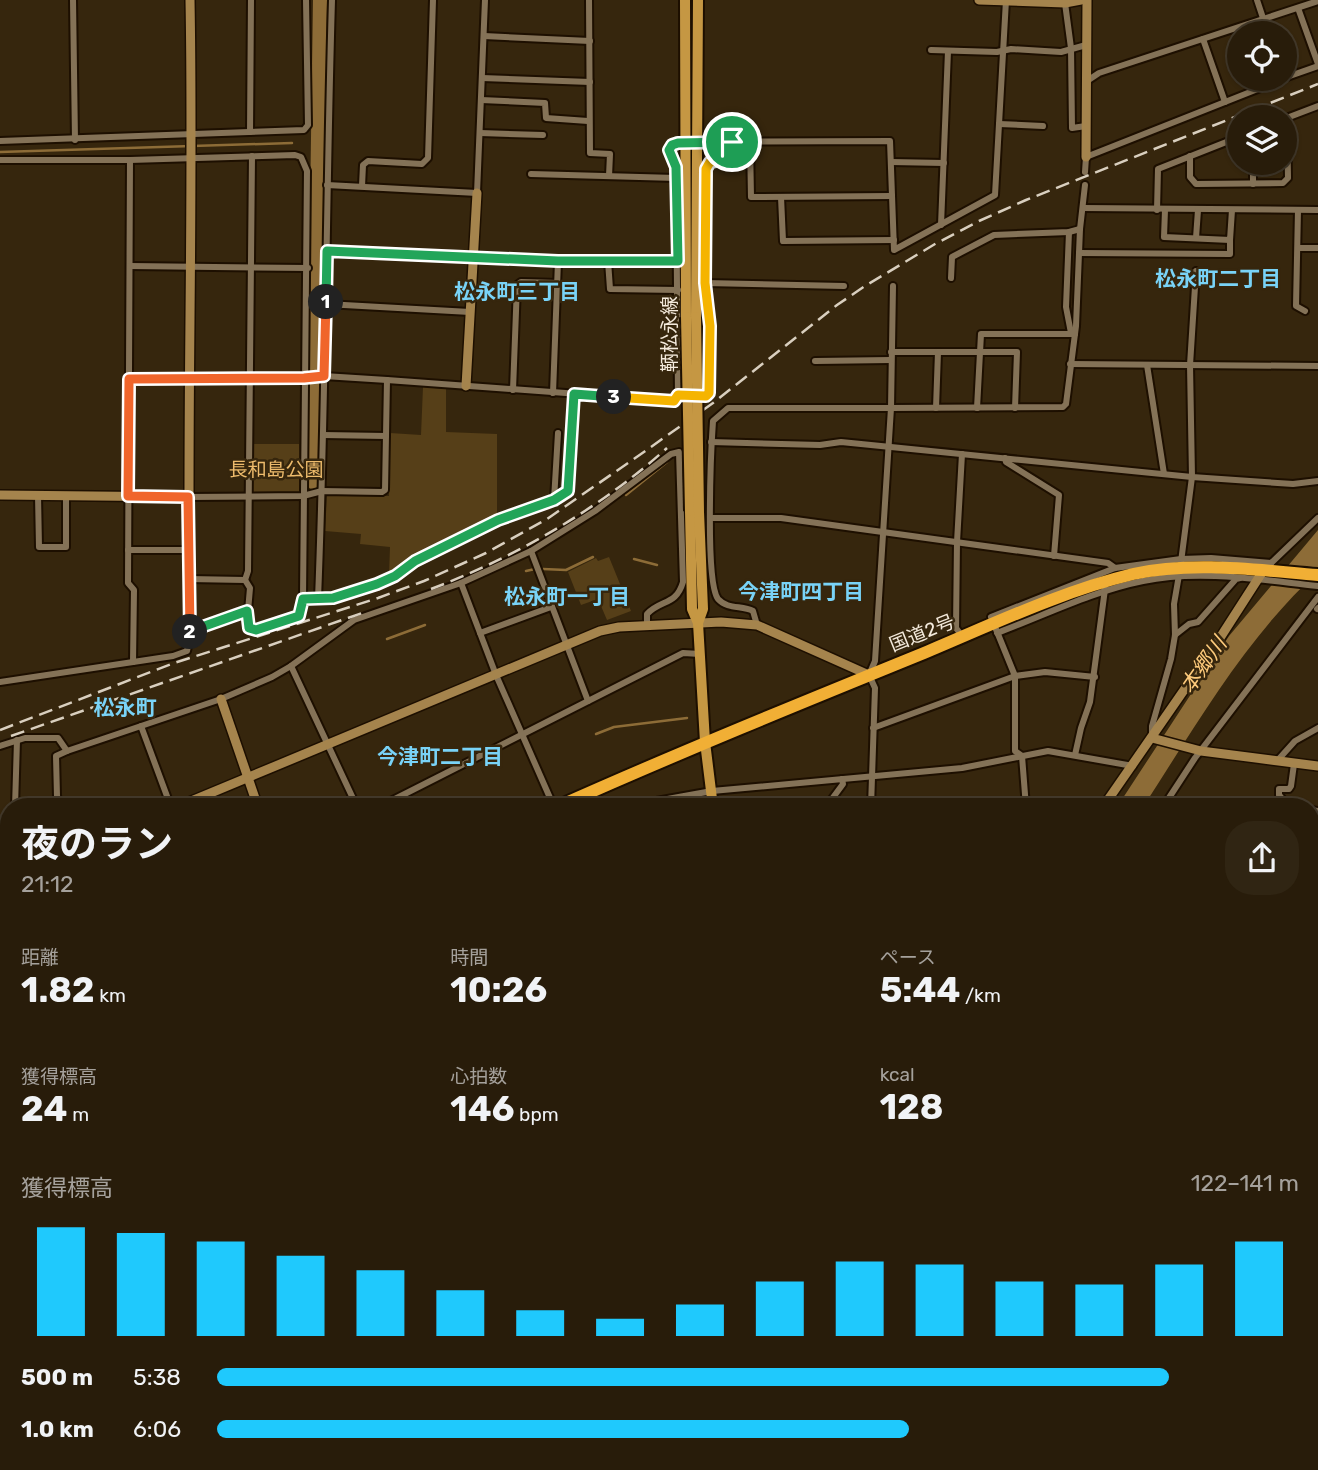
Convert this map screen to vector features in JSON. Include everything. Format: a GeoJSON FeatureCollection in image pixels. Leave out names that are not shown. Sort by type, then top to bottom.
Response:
{"type":"FeatureCollection","features":[{"type":"Feature","properties":{"kind":"highway","name":"国道2号"},"geometry":{"type":"LineString","coordinates":[[585,798],[705,742],[962,637],[995,629],[1078,591],[1133,574],[1199,568],[1318,575]]}},
{"type":"Feature","properties":{"kind":"main road","name":"鞆松永線"},"geometry":{"type":"LineString","coordinates":[[685,0],[685,142],[695,511],[703,609],[698,623],[705,742],[712,798]]}},
{"type":"Feature","properties":{"kind":"main road","name":"鞆松永線"},"geometry":{"type":"LineString","coordinates":[[691,317],[698,143],[698,0]]}},
{"type":"Feature","properties":{"kind":"street"},"geometry":{"type":"LineString","coordinates":[[73,0],[75,140]]}},
{"type":"Feature","properties":{"kind":"street"},"geometry":{"type":"LineString","coordinates":[[0,682],[173,656],[187,651],[190,636],[190,0]]}},
{"type":"Feature","properties":{"kind":"street"},"geometry":{"type":"LineString","coordinates":[[250,132],[251,0]]}},
{"type":"Feature","properties":{"kind":"street"},"geometry":{"type":"LineString","coordinates":[[0,141],[192,137],[304,131],[308,125],[306,0]]}},
{"type":"Feature","properties":{"kind":"street"},"geometry":{"type":"LineString","coordinates":[[318,599],[332,0]]}},
{"type":"Feature","properties":{"kind":"street"},"geometry":{"type":"LineString","coordinates":[[362,186],[363,165],[368,161],[422,164],[428,158],[433,0]]}},
{"type":"Feature","properties":{"kind":"street"},"geometry":{"type":"LineString","coordinates":[[466,386],[485,0]]}},
{"type":"Feature","properties":{"kind":"street"},"geometry":{"type":"LineString","coordinates":[[589,0],[590,153],[610,154],[609,176]]}},
{"type":"Feature","properties":{"kind":"street"},"geometry":{"type":"LineString","coordinates":[[979,0],[1065,3],[1081,0]]}},
{"type":"Feature","properties":{"kind":"street"},"geometry":{"type":"LineString","coordinates":[[129,379],[324,376],[674,401],[678,395],[678,261],[677,178],[669,150],[672,145],[685,142],[891,141],[894,250],[995,195],[1006,0]]}},
{"type":"Feature","properties":{"kind":"street"},"geometry":{"type":"LineString","coordinates":[[1085,172],[1087,0]]}},
{"type":"Feature","properties":{"kind":"street"},"geometry":{"type":"LineString","coordinates":[[1257,0],[1264,19]]}},
{"type":"Feature","properties":{"kind":"street"},"geometry":{"type":"LineString","coordinates":[[1087,81],[1099,73],[1318,1]]}},
{"type":"Feature","properties":{"kind":"street"},"geometry":{"type":"LineString","coordinates":[[1065,3],[1071,48],[1072,128],[1086,126]]}},
{"type":"Feature","properties":{"kind":"street"},"geometry":{"type":"LineString","coordinates":[[1297,74],[1318,65],[1298,8]]}},
{"type":"Feature","properties":{"kind":"street"},"geometry":{"type":"LineString","coordinates":[[484,36],[590,41]]}},
{"type":"Feature","properties":{"kind":"street"},"geometry":{"type":"LineString","coordinates":[[1203,39],[1225,102]]}},
{"type":"Feature","properties":{"kind":"street"},"geometry":{"type":"LineString","coordinates":[[931,50],[1011,48],[1062,52],[1086,45]]}},
{"type":"Feature","properties":{"kind":"street"},"geometry":{"type":"LineString","coordinates":[[941,225],[948,51]]}},
{"type":"Feature","properties":{"kind":"street"},"geometry":{"type":"LineString","coordinates":[[482,78],[590,82]]}},
{"type":"Feature","properties":{"kind":"street"},"geometry":{"type":"LineString","coordinates":[[1086,157],[1253,91]]}},
{"type":"Feature","properties":{"kind":"street"},"geometry":{"type":"LineString","coordinates":[[481,100],[545,103],[546,118],[588,121]]}},
{"type":"Feature","properties":{"kind":"street"},"geometry":{"type":"LineString","coordinates":[[1297,115],[1318,106]]}},
{"type":"Feature","properties":{"kind":"street"},"geometry":{"type":"LineString","coordinates":[[999,124],[1043,126]]}},
{"type":"Feature","properties":{"kind":"street"},"geometry":{"type":"LineString","coordinates":[[480,133],[543,135]]}},
{"type":"Feature","properties":{"kind":"street"},"geometry":{"type":"LineString","coordinates":[[678,395],[706,396],[711,388],[710,326],[705,283],[706,169],[710,162],[727,159],[731,153],[732,142]]}},
{"type":"Feature","properties":{"kind":"street"},"geometry":{"type":"LineString","coordinates":[[750,142],[751,197],[892,196]]}},
{"type":"Feature","properties":{"kind":"street"},"geometry":{"type":"LineString","coordinates":[[1157,209],[1158,169],[1227,142]]}},
{"type":"Feature","properties":{"kind":"street"},"geometry":{"type":"LineString","coordinates":[[0,160],[130,160],[192,154],[295,155],[301,156],[305,163],[308,268],[304,378],[303,599],[299,616],[256,630],[249,628],[247,611],[250,589],[245,580],[248,571],[252,156]]}},
{"type":"Feature","properties":{"kind":"street"},"geometry":{"type":"LineString","coordinates":[[1190,156],[1190,177],[1196,184],[1283,183],[1288,175]]}},
{"type":"Feature","properties":{"kind":"street"},"geometry":{"type":"LineString","coordinates":[[130,160],[128,583],[134,590],[133,662]]}},
{"type":"Feature","properties":{"kind":"street"},"geometry":{"type":"LineString","coordinates":[[891,162],[944,163]]}},
{"type":"Feature","properties":{"kind":"street"},"geometry":{"type":"LineString","coordinates":[[531,174],[677,178]]}},
{"type":"Feature","properties":{"kind":"street"},"geometry":{"type":"LineString","coordinates":[[1253,175],[1253,184]]}},
{"type":"Feature","properties":{"kind":"street"},"geometry":{"type":"LineString","coordinates":[[327,185],[477,193]]}},
{"type":"Feature","properties":{"kind":"street"},"geometry":{"type":"LineString","coordinates":[[757,625],[753,611],[725,604],[713,590],[710,518],[713,421],[728,408],[1063,407],[1066,404],[1073,334],[1085,185]]}},
{"type":"Feature","properties":{"kind":"street"},"geometry":{"type":"LineString","coordinates":[[782,197],[783,241],[894,240]]}},
{"type":"Feature","properties":{"kind":"street"},"geometry":{"type":"LineString","coordinates":[[1083,208],[1318,210]]}},
{"type":"Feature","properties":{"kind":"street"},"geometry":{"type":"LineString","coordinates":[[1165,209],[1164,237],[1230,240]]}},
{"type":"Feature","properties":{"kind":"street"},"geometry":{"type":"LineString","coordinates":[[1196,238],[1198,210]]}},
{"type":"Feature","properties":{"kind":"street"},"geometry":{"type":"LineString","coordinates":[[1079,253],[1230,254],[1232,210]]}},
{"type":"Feature","properties":{"kind":"street"},"geometry":{"type":"LineString","coordinates":[[1298,210],[1296,306],[1304,311]]}},
{"type":"Feature","properties":{"kind":"street"},"geometry":{"type":"LineString","coordinates":[[951,278],[952,257],[993,235],[1069,232],[1080,229]]}},
{"type":"Feature","properties":{"kind":"street"},"geometry":{"type":"LineString","coordinates":[[1069,232],[1066,307],[1073,334]]}},
{"type":"Feature","properties":{"kind":"street"},"geometry":{"type":"LineString","coordinates":[[1298,248],[1318,248]]}},
{"type":"Feature","properties":{"kind":"street"},"geometry":{"type":"LineString","coordinates":[[327,251],[558,261],[678,261]]}},
{"type":"Feature","properties":{"kind":"street"},"geometry":{"type":"LineString","coordinates":[[553,393],[558,261]]}},
{"type":"Feature","properties":{"kind":"street"},"geometry":{"type":"LineString","coordinates":[[608,261],[610,289],[678,290]]}},
{"type":"Feature","properties":{"kind":"street"},"geometry":{"type":"LineString","coordinates":[[130,266],[308,268]]}},
{"type":"Feature","properties":{"kind":"street"},"geometry":{"type":"LineString","coordinates":[[1181,561],[1192,477],[1190,365],[1196,271]]}},
{"type":"Feature","properties":{"kind":"street"},"geometry":{"type":"LineString","coordinates":[[513,390],[517,285],[521,282],[558,283]]}},
{"type":"Feature","properties":{"kind":"street"},"geometry":{"type":"LineString","coordinates":[[705,283],[844,286]]}},
{"type":"Feature","properties":{"kind":"street"},"geometry":{"type":"LineString","coordinates":[[869,675],[875,661],[890,447],[893,286]]}},
{"type":"Feature","properties":{"kind":"street"},"geometry":{"type":"LineString","coordinates":[[326,304],[470,312]]}},
{"type":"Feature","properties":{"kind":"street"},"geometry":{"type":"LineString","coordinates":[[977,408],[981,334],[1073,334]]}},
{"type":"Feature","properties":{"kind":"street"},"geometry":{"type":"LineString","coordinates":[[891,352],[1017,352],[1015,408]]}},
{"type":"Feature","properties":{"kind":"street"},"geometry":{"type":"LineString","coordinates":[[936,408],[938,352]]}},
{"type":"Feature","properties":{"kind":"street"},"geometry":{"type":"LineString","coordinates":[[815,361],[891,360]]}},
{"type":"Feature","properties":{"kind":"street"},"geometry":{"type":"LineString","coordinates":[[1070,364],[1318,366]]}},
{"type":"Feature","properties":{"kind":"street"},"geometry":{"type":"LineString","coordinates":[[1147,365],[1164,474]]}},
{"type":"Feature","properties":{"kind":"street"},"geometry":{"type":"LineString","coordinates":[[0,495],[249,497],[303,496],[322,491],[382,492],[385,490],[387,380]]}},
{"type":"Feature","properties":{"kind":"street"},"geometry":{"type":"LineString","coordinates":[[303,599],[347,594],[377,584],[395,576],[415,561],[498,520],[554,500],[568,491],[574,394]]}},
{"type":"Feature","properties":{"kind":"street"},"geometry":{"type":"LineString","coordinates":[[554,500],[558,433]]}},
{"type":"Feature","properties":{"kind":"street"},"geometry":{"type":"LineString","coordinates":[[323,435],[386,436]]}},
{"type":"Feature","properties":{"kind":"street"},"geometry":{"type":"LineString","coordinates":[[712,442],[820,445],[841,442],[1192,477],[1293,484],[1318,481]]}},
{"type":"Feature","properties":{"kind":"street"},"geometry":{"type":"LineString","coordinates":[[647,626],[646,614],[673,600],[683,582],[678,452]]}},
{"type":"Feature","properties":{"kind":"street"},"geometry":{"type":"LineString","coordinates":[[58,798],[56,755],[221,699],[272,677],[354,620],[461,583],[531,551],[595,511],[671,454],[711,453]]}},
{"type":"Feature","properties":{"kind":"street"},"geometry":{"type":"LineString","coordinates":[[962,454],[956,628],[962,637]]}},
{"type":"Feature","properties":{"kind":"street"},"geometry":{"type":"LineString","coordinates":[[1005,458],[1006,462],[1059,495],[1054,556]]}},
{"type":"Feature","properties":{"kind":"street"},"geometry":{"type":"LineString","coordinates":[[38,495],[39,547],[66,547],[66,496]]}},
{"type":"Feature","properties":{"kind":"street"},"geometry":{"type":"LineString","coordinates":[[710,518],[781,518],[883,531],[1054,556],[1110,569]]}},
{"type":"Feature","properties":{"kind":"street"},"geometry":{"type":"LineString","coordinates":[[1156,726],[1266,571],[1318,518]]}},
{"type":"Feature","properties":{"kind":"street"},"geometry":{"type":"LineString","coordinates":[[128,550],[188,550]]}},
{"type":"Feature","properties":{"kind":"street"},"geometry":{"type":"LineString","coordinates":[[531,551],[587,701]]}},
{"type":"Feature","properties":{"kind":"street"},"geometry":{"type":"LineString","coordinates":[[1022,755],[1015,751],[1016,676],[990,617],[1110,569],[1211,558],[1318,586]]}},
{"type":"Feature","properties":{"kind":"street"},"geometry":{"type":"LineString","coordinates":[[1175,635],[1189,624],[1198,622],[1236,579],[1266,571]]}},
{"type":"Feature","properties":{"kind":"street"},"geometry":{"type":"LineString","coordinates":[[995,629],[1105,589],[1144,580],[1179,575],[1245,576]]}},
{"type":"Feature","properties":{"kind":"street"},"geometry":{"type":"LineString","coordinates":[[1110,798],[1152,738],[1156,726],[1175,635],[1174,604],[1179,575]]}},
{"type":"Feature","properties":{"kind":"street"},"geometry":{"type":"LineString","coordinates":[[189,579],[245,580]]}},
{"type":"Feature","properties":{"kind":"street"},"geometry":{"type":"LineString","coordinates":[[461,583],[521,736],[551,798]]}},
{"type":"Feature","properties":{"kind":"street"},"geometry":{"type":"LineString","coordinates":[[1075,755],[1095,677],[1105,589]]}},
{"type":"Feature","properties":{"kind":"street"},"geometry":{"type":"LineString","coordinates":[[1169,798],[1198,750],[1316,608],[1318,597]]}},
{"type":"Feature","properties":{"kind":"street"},"geometry":{"type":"LineString","coordinates":[[480,633],[551,607]]}},
{"type":"Feature","properties":{"kind":"street"},"geometry":{"type":"LineString","coordinates":[[190,636],[199,628],[247,611]]}},
{"type":"Feature","properties":{"kind":"street"},"geometry":{"type":"LineString","coordinates":[[200,798],[600,631],[698,623],[757,625],[869,675],[875,688],[871,798]]}},
{"type":"Feature","properties":{"kind":"street"},"geometry":{"type":"LineString","coordinates":[[397,798],[682,653],[700,654]]}},
{"type":"Feature","properties":{"kind":"street"},"geometry":{"type":"LineString","coordinates":[[291,666],[353,798]]}},
{"type":"Feature","properties":{"kind":"street"},"geometry":{"type":"LineString","coordinates":[[873,728],[1016,676],[1045,672],[1095,677]]}},
{"type":"Feature","properties":{"kind":"street"},"geometry":{"type":"LineString","coordinates":[[221,699],[255,798]]}},
{"type":"Feature","properties":{"kind":"street"},"geometry":{"type":"LineString","coordinates":[[142,726],[168,798]]}},
{"type":"Feature","properties":{"kind":"street"},"geometry":{"type":"LineString","coordinates":[[1277,761],[1295,741],[1318,728]]}},
{"type":"Feature","properties":{"kind":"street"},"geometry":{"type":"LineString","coordinates":[[0,746],[25,738],[58,738],[67,751]]}},
{"type":"Feature","properties":{"kind":"street"},"geometry":{"type":"LineString","coordinates":[[1152,738],[1198,750],[1318,766]]}},
{"type":"Feature","properties":{"kind":"street"},"geometry":{"type":"LineString","coordinates":[[15,798],[17,740]]}},
{"type":"Feature","properties":{"kind":"street"},"geometry":{"type":"LineString","coordinates":[[673,798],[712,791],[962,768],[1048,751],[1133,766]]}},
{"type":"Feature","properties":{"kind":"street"},"geometry":{"type":"LineString","coordinates":[[1022,755],[1025,798]]}},
{"type":"Feature","properties":{"kind":"street"},"geometry":{"type":"LineString","coordinates":[[1282,798],[1279,789],[1289,789],[1291,786],[1294,764]]}},
{"type":"Feature","properties":{"kind":"street"},"geometry":{"type":"LineString","coordinates":[[832,798],[842,784],[842,779]]}},
{"type":"Feature","properties":{"kind":"green space"},"geometry":{"type":"Polygon","coordinates":[[[423,387],[446,389],[446,432],[497,434],[497,516],[410,559],[389,576],[390,547],[360,544],[361,534],[325,531],[327,496],[389,496],[390,433],[421,435],[423,387]]]}},
{"type":"Feature","properties":{"kind":"green space","name":"長和島公園"},"geometry":{"type":"Polygon","coordinates":[[[252,444],[299,444],[300,494],[252,495],[252,444]]]}},
{"type":"Feature","properties":{"kind":"green space"},"geometry":{"type":"Polygon","coordinates":[[[609,557],[631,611],[607,620],[598,599],[581,605],[568,572],[596,558],[598,561],[609,557]]]}},
{"type":"Feature","properties":{"kind":"shaded area"},"geometry":{"type":"Polygon","coordinates":[[[1318,530],[1318,572],[1292,597],[1245,653],[1149,798],[1123,798],[1229,636],[1318,530]]]}},
{"type":"Feature","properties":{"kind":"waterway"},"geometry":{"type":"LineString","coordinates":[[313,482],[320,0]]}},
{"type":"Feature","properties":{"kind":"waterway"},"geometry":{"type":"LineString","coordinates":[[0,152],[292,143]]}},
{"type":"Feature","properties":{"kind":"waterway"},"geometry":{"type":"LineString","coordinates":[[626,495],[667,462]]}},
{"type":"Feature","properties":{"kind":"waterway"},"geometry":{"type":"LineString","coordinates":[[543,569],[566,570],[593,557]]}},
{"type":"Feature","properties":{"kind":"waterway"},"geometry":{"type":"LineString","coordinates":[[634,559],[657,565]]}},
{"type":"Feature","properties":{"kind":"waterway"},"geometry":{"type":"LineString","coordinates":[[526,571],[535,569]]}},
{"type":"Feature","properties":{"kind":"waterway"},"geometry":{"type":"LineString","coordinates":[[387,639],[425,625]]}},
{"type":"Feature","properties":{"kind":"waterway"},"geometry":{"type":"LineString","coordinates":[[596,734],[614,727],[687,718]]}},
{"type":"Feature","properties":{"kind":"railway"},"geometry":{"type":"LineString","coordinates":[[0,730],[174,663],[378,598],[486,553],[547,519],[713,403],[837,305],[935,244],[1026,200],[1318,84]]}},
{"type":"Feature","properties":{"kind":"railway"},"geometry":{"type":"LineString","coordinates":[[431,589],[494,562],[555,529],[613,491],[667,448]]}},
{"type":"Feature","properties":{"kind":"railway"},"geometry":{"type":"LineString","coordinates":[[11,736],[365,612]]}},
{"type":"Feature","properties":{"kind":"district","name":"松永町二丁目"},"geometry":{"type":"Point","coordinates":[1218,278]}},
{"type":"Feature","properties":{"kind":"district","name":"松永町三丁目"},"geometry":{"type":"Point","coordinates":[517,291]}},
{"type":"Feature","properties":{"kind":"district","name":"今津町四丁目"},"geometry":{"type":"Point","coordinates":[801,591]}},
{"type":"Feature","properties":{"kind":"district","name":"松永町一丁目"},"geometry":{"type":"Point","coordinates":[567,596]}},
{"type":"Feature","properties":{"kind":"district","name":"松永町"},"geometry":{"type":"Point","coordinates":[125,707]}},
{"type":"Feature","properties":{"kind":"district","name":"今津町二丁目"},"geometry":{"type":"Point","coordinates":[440,756]}},
{"type":"Feature","properties":{"kind":"route"},"geometry":{"type":"LineString","coordinates":[[685,142],[732,142],[731,153],[727,159],[716,159],[710,162],[706,169],[705,292],[710,326],[711,388],[706,396],[678,395],[674,401],[574,394],[568,491],[554,500],[498,520],[415,561],[395,576],[377,584],[333,598],[303,599],[299,616],[256,630],[249,628],[247,611],[199,628],[190,636],[188,497],[128,496],[129,379],[324,376],[327,251],[558,261],[678,261],[676,167],[669,150],[672,145],[685,142]]}},
{"type":"Feature","properties":{"kind":"water label","name":"本郷川"},"geometry":{"type":"Point","coordinates":[1203,665]}}]}
